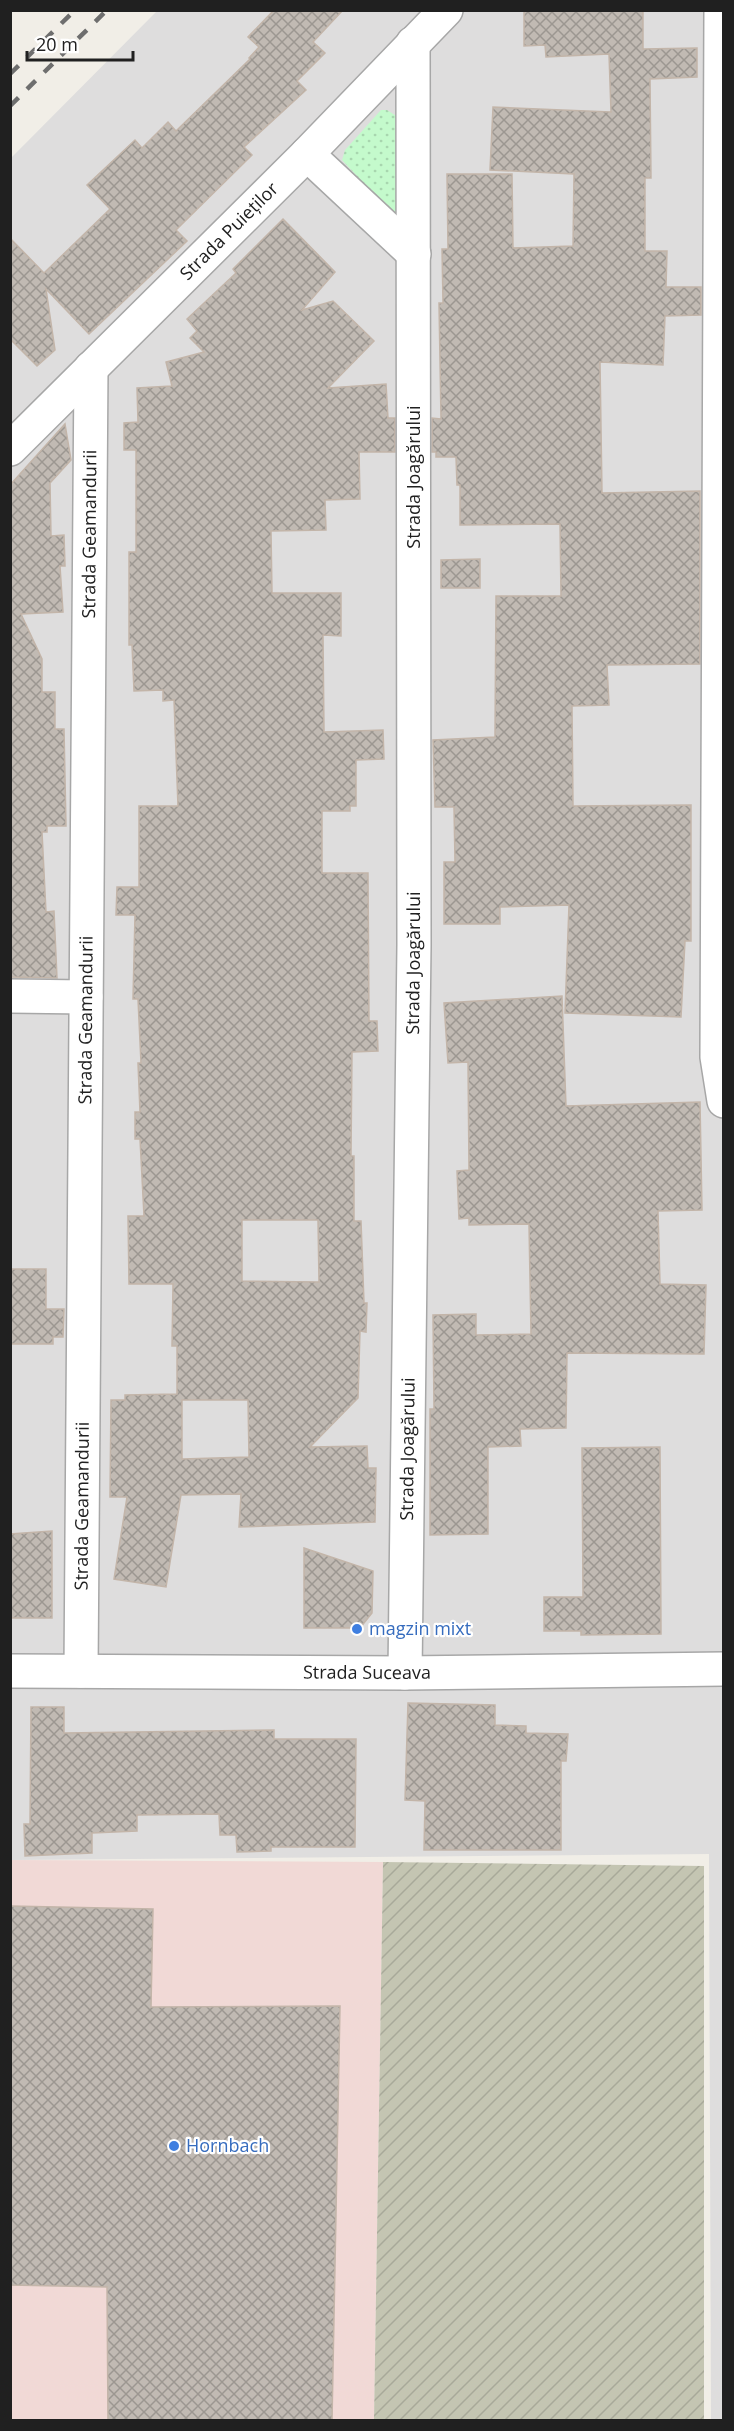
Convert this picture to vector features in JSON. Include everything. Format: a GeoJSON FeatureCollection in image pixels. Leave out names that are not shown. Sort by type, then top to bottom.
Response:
{"type":"FeatureCollection","features":[{"type":"Feature","properties":{"kind":"street","name":"Strada Puieților"},"geometry":{"type":"LineString","coordinates":[[10,449],[307,154],[446,10]]}},
{"type":"Feature","properties":{"kind":"street"},"geometry":{"type":"LineString","coordinates":[[721,10],[717,1057],[723,1101]]}},
{"type":"Feature","properties":{"kind":"street","name":"Strada Joagărului"},"geometry":{"type":"LineString","coordinates":[[405,1673],[414,945],[413,43]]}},
{"type":"Feature","properties":{"kind":"street"},"geometry":{"type":"LineString","coordinates":[[307,154],[414,254]]}},
{"type":"Feature","properties":{"kind":"street","name":"Strada Geamandurii"},"geometry":{"type":"LineString","coordinates":[[81,1671],[91,369]]}},
{"type":"Feature","properties":{"kind":"street"},"geometry":{"type":"LineString","coordinates":[[10,996],[86,997]]}},
{"type":"Feature","properties":{"kind":"street","name":"Strada Suceava"},"geometry":{"type":"LineString","coordinates":[[10,1671],[405,1673],[723,1669]]}},
{"type":"Feature","properties":{"kind":"shaded area"},"geometry":{"type":"Polygon","coordinates":[[[157,11],[710,11],[724,791],[723,2420],[711,2420],[709,1854],[11,1860],[11,158],[157,11]]]}},
{"type":"Feature","properties":{"kind":"shaded area","name":"Hornbach"},"geometry":{"type":"Polygon","coordinates":[[[11,1860],[383,1862],[374,2420],[11,2420],[11,1860]]]}},
{"type":"Feature","properties":{"kind":"shaded area"},"geometry":{"type":"Polygon","coordinates":[[[383,1862],[704,1866],[704,2420],[374,2420],[383,1862]]]}},
{"type":"Feature","properties":{"kind":"green space"},"geometry":{"type":"Polygon","coordinates":[[[381,110],[387,110],[398,117],[399,212],[396,214],[392,214],[342,160],[345,150],[381,110]]]}},
{"type":"Feature","properties":{"kind":"building"},"geometry":{"type":"Polygon","coordinates":[[[274,10],[343,10],[313,42],[325,53],[297,81],[306,90],[244,147],[252,155],[176,230],[187,241],[89,334],[46,289],[55,350],[37,366],[10,339],[10,238],[44,273],[110,209],[87,185],[135,140],[142,148],[168,122],[176,131],[250,59],[259,47],[248,37],[274,10]]]}},
{"type":"Feature","properties":{"kind":"building"},"geometry":{"type":"Polygon","coordinates":[[[524,10],[643,10],[643,49],[697,48],[697,77],[650,79],[651,178],[645,178],[645,251],[667,251],[666,287],[701,287],[701,315],[665,316],[663,365],[600,362],[602,493],[700,491],[700,664],[607,665],[609,705],[572,706],[573,806],[691,805],[691,941],[685,941],[681,1017],[565,1013],[569,905],[500,907],[500,924],[444,924],[444,862],[455,862],[454,807],[435,807],[433,740],[495,737],[496,596],[561,596],[560,524],[460,525],[460,485],[457,485],[456,457],[436,457],[436,452],[432,452],[432,418],[441,419],[439,303],[443,303],[442,249],[448,249],[447,174],[512,174],[513,248],[573,246],[574,174],[490,170],[493,107],[611,112],[609,54],[546,57],[545,45],[524,46],[524,10]]]}},
{"type":"Feature","properties":{"kind":"building"},"geometry":{"type":"Polygon","coordinates":[[[283,219],[335,272],[302,310],[333,301],[374,341],[328,388],[386,384],[388,418],[395,418],[395,452],[359,452],[360,499],[325,500],[326,530],[271,531],[272,593],[341,593],[341,636],[323,635],[324,732],[383,730],[384,759],[356,760],[356,806],[350,806],[350,811],[322,811],[322,873],[368,873],[369,1021],[377,1021],[378,1051],[352,1052],[351,1156],[354,1156],[354,1221],[361,1221],[364,1303],[367,1303],[366,1332],[360,1331],[358,1398],[310,1447],[367,1446],[368,1468],[376,1468],[375,1522],[239,1527],[241,1494],[181,1495],[166,1587],[114,1579],[127,1497],[110,1497],[111,1400],[125,1400],[125,1395],[177,1394],[177,1346],[172,1346],[173,1284],[129,1284],[128,1216],[144,1216],[140,1139],[135,1139],[135,1112],[140,1112],[138,1063],[141,1063],[138,999],[133,999],[135,915],[116,915],[117,887],[139,887],[139,806],[178,806],[174,700],[163,701],[163,690],[134,691],[132,645],[129,645],[129,552],[136,552],[136,450],[124,450],[124,423],[138,422],[137,388],[172,386],[166,362],[204,352],[190,338],[197,331],[187,319],[236,273],[233,269],[283,219]],[[242,1220],[242,1281],[319,1282],[318,1220],[242,1220]],[[182,1400],[182,1459],[249,1457],[248,1400],[182,1400]]]}},
{"type":"Feature","properties":{"kind":"building"},"geometry":{"type":"Polygon","coordinates":[[[65,424],[71,460],[50,483],[51,536],[64,535],[65,566],[60,566],[63,612],[21,614],[42,659],[42,692],[55,692],[55,729],[64,729],[66,826],[47,826],[47,832],[42,832],[46,912],[54,911],[57,978],[10,977],[10,485],[65,424]]]}},
{"type":"Feature","properties":{"kind":"building"},"geometry":{"type":"Polygon","coordinates":[[[480,559],[480,588],[441,588],[441,560],[480,559]]]}},
{"type":"Feature","properties":{"kind":"building"},"geometry":{"type":"Polygon","coordinates":[[[562,996],[566,1106],[700,1102],[702,1210],[658,1211],[660,1284],[706,1285],[704,1354],[567,1353],[566,1428],[520,1429],[521,1446],[488,1447],[488,1534],[430,1535],[430,1409],[434,1409],[433,1315],[476,1314],[476,1335],[531,1334],[529,1224],[469,1225],[469,1218],[459,1219],[457,1171],[469,1170],[468,1062],[448,1063],[444,1003],[562,996]]]}},
{"type":"Feature","properties":{"kind":"building"},"geometry":{"type":"Polygon","coordinates":[[[10,1269],[46,1269],[46,1309],[64,1309],[63,1337],[53,1337],[53,1344],[10,1344],[10,1269]]]}},
{"type":"Feature","properties":{"kind":"building"},"geometry":{"type":"Polygon","coordinates":[[[660,1447],[661,1634],[581,1635],[581,1631],[544,1631],[544,1597],[583,1597],[582,1448],[660,1447]]]}},
{"type":"Feature","properties":{"kind":"building"},"geometry":{"type":"Polygon","coordinates":[[[52,1531],[52,1618],[10,1618],[10,1534],[52,1531]]]}},
{"type":"Feature","properties":{"kind":"building"},"geometry":{"type":"Polygon","coordinates":[[[304,1548],[373,1571],[372,1613],[360,1628],[304,1628],[304,1548]]]}},
{"type":"Feature","properties":{"kind":"building"},"geometry":{"type":"Polygon","coordinates":[[[408,1703],[495,1705],[495,1725],[526,1726],[526,1733],[568,1734],[566,1761],[561,1761],[561,1850],[424,1850],[425,1801],[405,1800],[408,1703]]]}},
{"type":"Feature","properties":{"kind":"building"},"geometry":{"type":"Polygon","coordinates":[[[31,1707],[64,1707],[64,1733],[274,1730],[274,1739],[356,1739],[355,1847],[271,1847],[271,1851],[237,1852],[236,1835],[220,1835],[219,1814],[137,1815],[137,1831],[92,1833],[92,1853],[25,1856],[24,1824],[30,1824],[31,1707]]]}},
{"type":"Feature","properties":{"kind":"building","name":"Hornbach"},"geometry":{"type":"Polygon","coordinates":[[[10,1906],[153,1909],[151,2007],[340,2006],[332,2421],[108,2421],[107,2287],[10,2285],[10,1906]]]}},
{"type":"Feature","properties":{"kind":"railway"},"geometry":{"type":"LineString","coordinates":[[10,74],[75,10]]}},
{"type":"Feature","properties":{"kind":"railway"},"geometry":{"type":"LineString","coordinates":[[10,106],[107,10]]}},
{"type":"Feature","properties":{"kind":"place","name":"magzin mixt"},"geometry":{"type":"Point","coordinates":[357,1629]}},
{"type":"Feature","properties":{"kind":"place","name":"Hornbach"},"geometry":{"type":"Point","coordinates":[174,2146]}}]}
